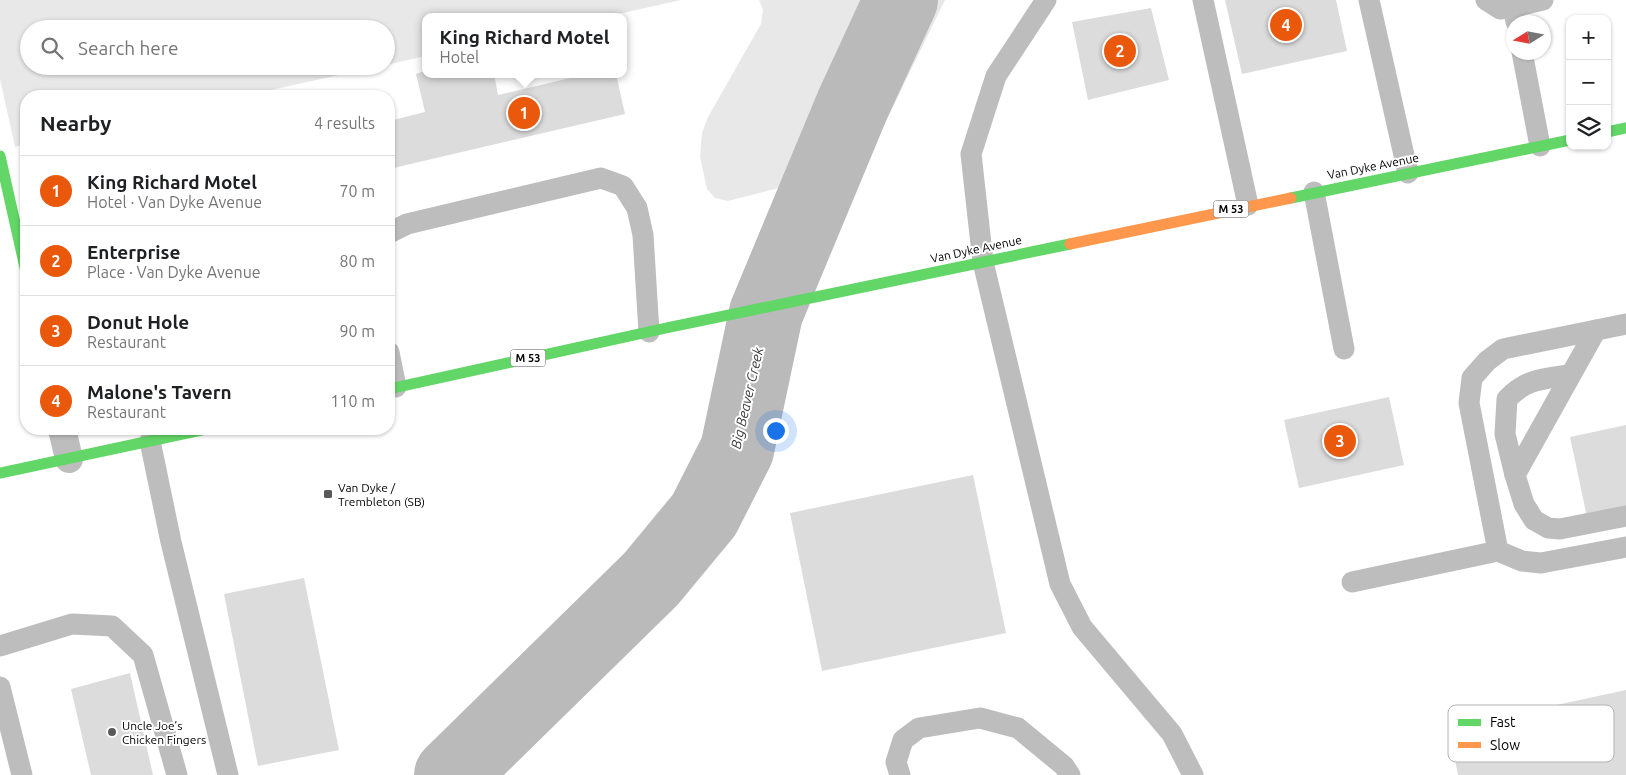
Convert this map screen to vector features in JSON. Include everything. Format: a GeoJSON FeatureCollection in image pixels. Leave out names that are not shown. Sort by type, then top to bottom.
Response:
{"type":"FeatureCollection","features":[{"type":"Feature","properties":{"kind":"main road"},"geometry":{"type":"LineString","coordinates":[[1611,131],[1626,128]]}},
{"type":"Feature","properties":{"kind":"main road","name":"Van Dyke Avenue"},"geometry":{"type":"LineString","coordinates":[[395,387],[658,330],[1566,141]]}},
{"type":"Feature","properties":{"kind":"main road"},"geometry":{"type":"LineString","coordinates":[[0,156],[18,195],[20,214]]}},
{"type":"Feature","properties":{"kind":"main road"},"geometry":{"type":"LineString","coordinates":[[0,473],[178,435]]}},
{"type":"Feature","properties":{"kind":"street"},"geometry":{"type":"LineString","coordinates":[[63,435],[68,459]]}},
{"type":"Feature","properties":{"kind":"lane"},"geometry":{"type":"LineString","coordinates":[[1046,0],[996,76],[971,154],[984,262],[1060,584],[1082,627],[1172,734],[1194,775]]}},
{"type":"Feature","properties":{"kind":"lane"},"geometry":{"type":"LineString","coordinates":[[1203,0],[1248,206]]}},
{"type":"Feature","properties":{"kind":"lane"},"geometry":{"type":"LineString","coordinates":[[1369,0],[1408,173]]}},
{"type":"Feature","properties":{"kind":"lane"},"geometry":{"type":"LineString","coordinates":[[1486,0],[1514,15],[1543,0]]}},
{"type":"Feature","properties":{"kind":"lane"},"geometry":{"type":"LineString","coordinates":[[1524,60],[1540,146]]}},
{"type":"Feature","properties":{"kind":"lane"},"geometry":{"type":"LineString","coordinates":[[395,230],[407,224],[601,178],[624,186],[637,208],[658,330]]}},
{"type":"Feature","properties":{"kind":"lane"},"geometry":{"type":"LineString","coordinates":[[1314,192],[1344,350]]}},
{"type":"Feature","properties":{"kind":"lane"},"geometry":{"type":"LineString","coordinates":[[1498,551],[1469,403],[1472,378],[1487,361],[1503,349],[1626,324]]}},
{"type":"Feature","properties":{"kind":"lane"},"geometry":{"type":"LineString","coordinates":[[1515,475],[1569,375],[1596,330]]}},
{"type":"Feature","properties":{"kind":"lane"},"geometry":{"type":"LineString","coordinates":[[1569,375],[1538,379],[1519,386],[1507,399],[1505,434],[1524,504],[1534,520],[1548,528],[1560,529],[1626,516]]}},
{"type":"Feature","properties":{"kind":"lane"},"geometry":{"type":"LineString","coordinates":[[150,441],[171,542],[228,775]]}},
{"type":"Feature","properties":{"kind":"lane"},"geometry":{"type":"LineString","coordinates":[[1352,582],[1498,551],[1522,561],[1541,563],[1626,547]]}},
{"type":"Feature","properties":{"kind":"lane"},"geometry":{"type":"LineString","coordinates":[[0,646],[72,624],[112,626],[143,655],[177,775]]}},
{"type":"Feature","properties":{"kind":"lane"},"geometry":{"type":"LineString","coordinates":[[0,687],[22,775]]}},
{"type":"Feature","properties":{"kind":"lane"},"geometry":{"type":"LineString","coordinates":[[900,775],[896,762],[903,740],[919,728],[980,718],[1018,728],[1064,766],[1070,775]]}},
{"type":"Feature","properties":{"kind":"shaded area"},"geometry":{"type":"Polygon","coordinates":[[[0,0],[681,0],[623,13],[422,13],[422,57],[395,63],[395,20],[20,20],[20,75],[339,75],[271,90],[20,90],[20,146],[15,147],[0,79],[0,0]]]}},
{"type":"Feature","properties":{"kind":"shaded area"},"geometry":{"type":"Polygon","coordinates":[[[759,0],[945,0],[864,166],[728,201],[715,198],[707,189],[700,157],[702,133],[708,117],[761,24],[763,10],[759,0]]]}},
{"type":"Feature","properties":{"kind":"building"},"geometry":{"type":"Polygon","coordinates":[[[1225,0],[1336,0],[1347,51],[1242,74],[1225,0]]]}},
{"type":"Feature","properties":{"kind":"building"},"geometry":{"type":"Polygon","coordinates":[[[1151,8],[1169,80],[1088,100],[1072,22],[1151,8]]]}},
{"type":"Feature","properties":{"kind":"building"},"geometry":{"type":"Polygon","coordinates":[[[422,72],[422,78],[495,78],[498,95],[570,78],[617,78],[625,114],[395,168],[395,120],[425,112],[416,74],[422,72]]]}},
{"type":"Feature","properties":{"kind":"building"},"geometry":{"type":"Polygon","coordinates":[[[1389,397],[1404,465],[1299,488],[1284,420],[1389,397]]]}},
{"type":"Feature","properties":{"kind":"building"},"geometry":{"type":"Polygon","coordinates":[[[1626,425],[1626,508],[1587,517],[1570,437],[1626,425]]]}},
{"type":"Feature","properties":{"kind":"building"},"geometry":{"type":"Polygon","coordinates":[[[973,475],[1006,633],[822,671],[790,513],[973,475]]]}},
{"type":"Feature","properties":{"kind":"building"},"geometry":{"type":"Polygon","coordinates":[[[304,578],[339,750],[258,766],[224,594],[304,578]]]}},
{"type":"Feature","properties":{"kind":"building","name":"Uncle Joe’s Chicken Fingers"},"geometry":{"type":"Polygon","coordinates":[[[130,673],[153,775],[91,775],[71,689],[130,673]]]}},
{"type":"Feature","properties":{"kind":"building"},"geometry":{"type":"Polygon","coordinates":[[[1626,690],[1626,775],[1458,775],[1456,762],[1614,762],[1614,705],[1556,705],[1626,690]]]}},
{"type":"Feature","properties":{"kind":"waterway","name":"Big Beaver Creek"},"geometry":{"type":"LineString","coordinates":[[451,775],[651,579],[704,515],[737,450],[766,313],[853,104],[901,0]]}},
{"type":"Feature","properties":{"kind":"traffic: fast"},"geometry":{"type":"LineString","coordinates":[[1611,131],[1626,128]]}},
{"type":"Feature","properties":{"kind":"traffic: fast"},"geometry":{"type":"LineString","coordinates":[[1291,198],[1566,141]]}},
{"type":"Feature","properties":{"kind":"traffic: fast"},"geometry":{"type":"LineString","coordinates":[[0,156],[20,245]]}},
{"type":"Feature","properties":{"kind":"traffic: fast"},"geometry":{"type":"LineString","coordinates":[[395,388],[666,328],[1070,244]]}},
{"type":"Feature","properties":{"kind":"traffic: fast"},"geometry":{"type":"LineString","coordinates":[[0,473],[178,435]]}},
{"type":"Feature","properties":{"kind":"traffic: slow"},"geometry":{"type":"LineString","coordinates":[[1070,244],[1291,198]]}},
{"type":"Feature","properties":{"kind":"place","name":"Malone's Tavern"},"geometry":{"type":"Point","coordinates":[1286,25]}},
{"type":"Feature","properties":{"kind":"place","name":"Enterprise"},"geometry":{"type":"Point","coordinates":[1120,51]}},
{"type":"Feature","properties":{"kind":"place","name":"King Richard Motel"},"geometry":{"type":"Point","coordinates":[524,113]}},
{"type":"Feature","properties":{"kind":"place","name":"Donut Hole"},"geometry":{"type":"Point","coordinates":[1340,441]}},
{"type":"Feature","properties":{"kind":"place","name":"Van Dyke / Trembleton (SB)"},"geometry":{"type":"Point","coordinates":[328,494]}},
{"type":"Feature","properties":{"kind":"place","name":"Uncle Joe’s Chicken Fingers"},"geometry":{"type":"Point","coordinates":[112,732]}}]}
